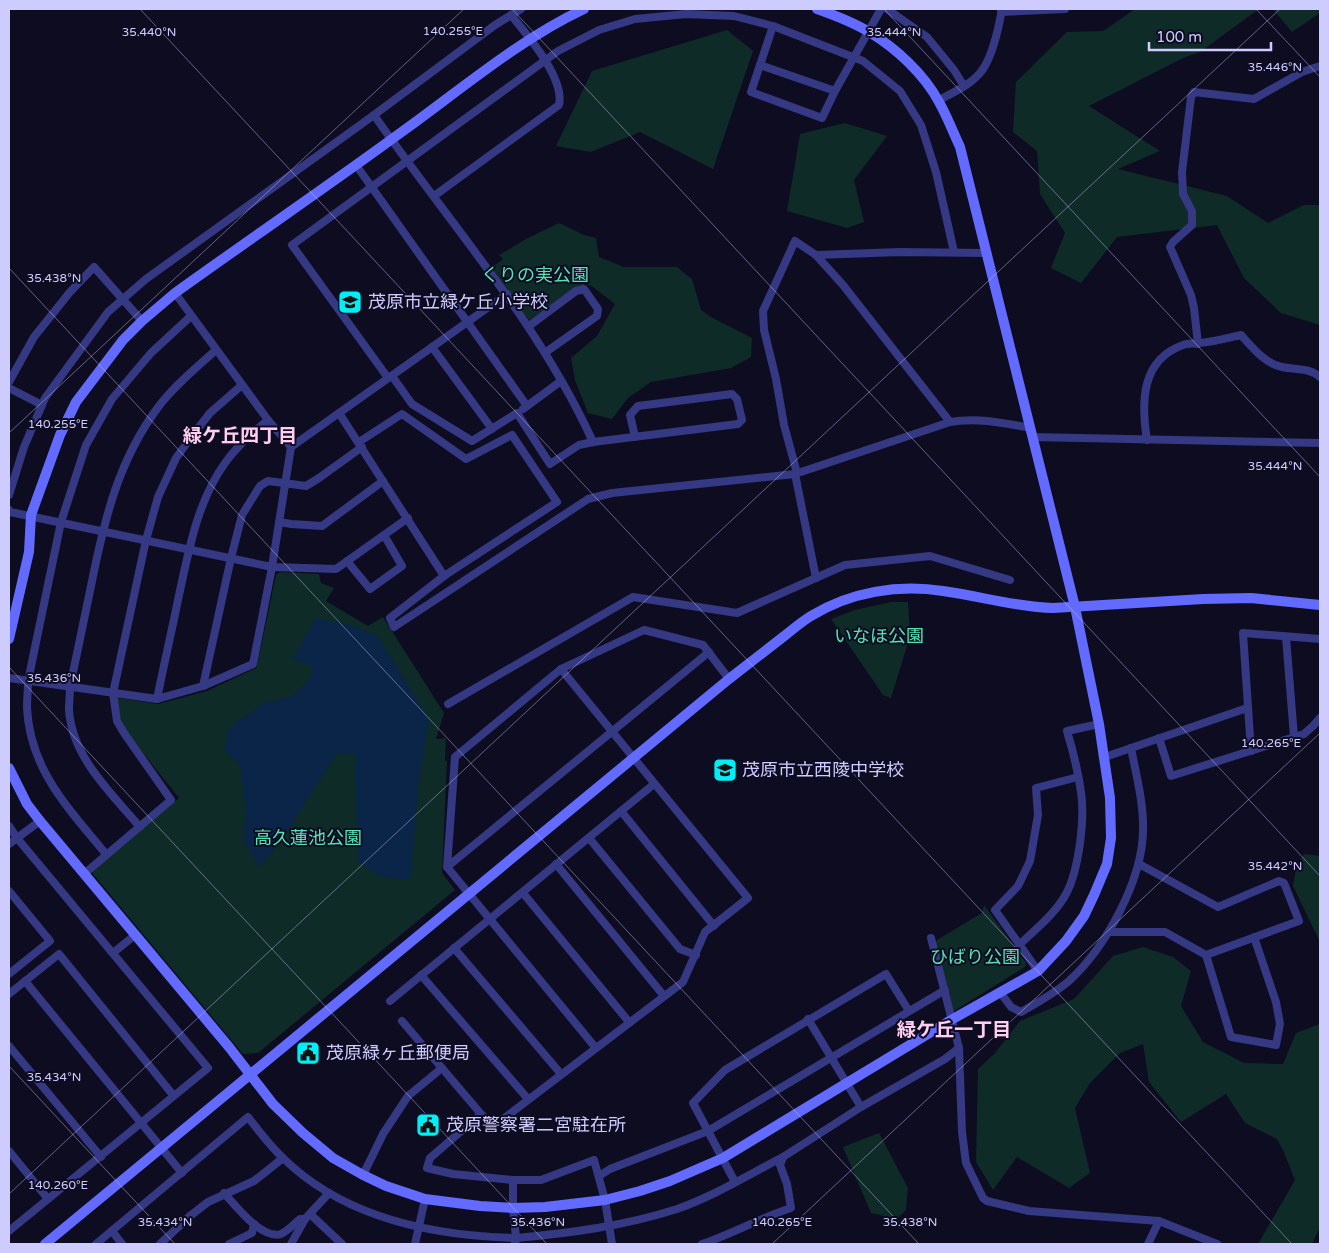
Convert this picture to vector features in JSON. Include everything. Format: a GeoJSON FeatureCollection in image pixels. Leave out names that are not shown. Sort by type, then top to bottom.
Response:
{"type":"FeatureCollection","features":[{"type":"Feature","properties":{"kind":"street"},"geometry":{"type":"LineString","coordinates":[[9,495],[24,447],[45,398],[108,312],[146,279],[520,9]]}},
{"type":"Feature","properties":{"kind":"street"},"geometry":{"type":"LineString","coordinates":[[9,639],[29,552],[31,516],[60,435],[76,402],[110,355],[142,320],[174,293],[356,165],[530,39],[556,22],[584,9]]}},
{"type":"Feature","properties":{"kind":"street"},"geometry":{"type":"LineString","coordinates":[[9,768],[28,804],[40,821],[250,1073],[273,1104],[333,1158],[386,1186],[425,1199],[480,1206],[545,1207],[605,1200],[670,1181],[723,1158],[951,1020],[1038,971],[1066,941],[1084,916],[1106,864],[1111,838],[1110,798],[1105,757],[1075,607],[960,147],[939,100],[921,76],[900,54],[869,31],[838,16],[817,9]]}},
{"type":"Feature","properties":{"kind":"street"},"geometry":{"type":"LineString","coordinates":[[773,26],[751,92],[822,118],[881,9]]}},
{"type":"Feature","properties":{"kind":"street"},"geometry":{"type":"LineString","coordinates":[[887,9],[927,37],[954,70],[964,86]]}},
{"type":"Feature","properties":{"kind":"street"},"geometry":{"type":"LineString","coordinates":[[939,100],[964,86],[983,69],[1002,10],[1065,9]]}},
{"type":"Feature","properties":{"kind":"street"},"geometry":{"type":"LineString","coordinates":[[561,380],[517,413],[472,441],[412,404],[292,245],[558,51],[599,30],[635,19],[735,12],[863,61],[900,91],[921,126],[936,172],[954,252]]}},
{"type":"Feature","properties":{"kind":"street"},"geometry":{"type":"LineString","coordinates":[[434,196],[559,104],[561,96],[546,60],[511,15]]}},
{"type":"Feature","properties":{"kind":"street"},"geometry":{"type":"LineString","coordinates":[[760,65],[835,91]]}},
{"type":"Feature","properties":{"kind":"street"},"geometry":{"type":"LineString","coordinates":[[1198,344],[1191,295],[1170,247],[1192,225],[1192,211],[1183,194],[1182,172],[1191,97],[1194,92],[1254,99],[1302,72],[1320,66]]}},
{"type":"Feature","properties":{"kind":"street"},"geometry":{"type":"LineString","coordinates":[[374,115],[529,326],[546,352],[593,442]]}},
{"type":"Feature","properties":{"kind":"street"},"geometry":{"type":"LineString","coordinates":[[356,165],[527,406]]}},
{"type":"Feature","properties":{"kind":"street"},"geometry":{"type":"LineString","coordinates":[[816,578],[796,474],[764,330],[763,311],[795,241],[816,255],[843,285],[950,422]]}},
{"type":"Feature","properties":{"kind":"street"},"geometry":{"type":"LineString","coordinates":[[816,255],[986,252]]}},
{"type":"Feature","properties":{"kind":"street"},"geometry":{"type":"LineString","coordinates":[[9,382],[34,337],[70,292],[94,267],[142,320]]}},
{"type":"Feature","properties":{"kind":"street"},"geometry":{"type":"LineString","coordinates":[[529,326],[576,291],[584,289],[598,309],[597,316],[546,352]]}},
{"type":"Feature","properties":{"kind":"street"},"geometry":{"type":"LineString","coordinates":[[174,293],[268,420],[291,447]]}},
{"type":"Feature","properties":{"kind":"street"},"geometry":{"type":"LineString","coordinates":[[9,678],[157,699],[203,686],[253,664],[272,567],[291,447],[507,294]]}},
{"type":"Feature","properties":{"kind":"street"},"geometry":{"type":"LineString","coordinates":[[106,854],[53,789],[42,769],[30,730],[27,708],[28,681],[61,522],[86,445],[112,399],[151,354],[191,316]]}},
{"type":"Feature","properties":{"kind":"street"},"geometry":{"type":"LineString","coordinates":[[1148,440],[1143,414],[1150,372],[1167,352],[1185,344],[1198,344],[1241,335],[1261,356],[1280,367],[1305,370],[1315,373],[1320,377]]}},
{"type":"Feature","properties":{"kind":"street"},"geometry":{"type":"LineString","coordinates":[[432,347],[492,429]]}},
{"type":"Feature","properties":{"kind":"street"},"geometry":{"type":"LineString","coordinates":[[140,827],[92,770],[77,742],[69,710],[70,686],[102,531],[117,482],[144,430],[160,405],[185,378],[216,350]]}},
{"type":"Feature","properties":{"kind":"street"},"geometry":{"type":"LineString","coordinates":[[84,874],[171,800],[117,721],[113,693],[146,540],[158,497],[176,458],[210,413],[242,385]]}},
{"type":"Feature","properties":{"kind":"street"},"geometry":{"type":"LineString","coordinates":[[9,388],[42,405]]}},
{"type":"Feature","properties":{"kind":"street"},"geometry":{"type":"LineString","coordinates":[[517,413],[550,464],[578,445],[738,424],[742,420],[737,399],[732,394],[638,406],[630,415],[635,437]]}},
{"type":"Feature","properties":{"kind":"street"},"geometry":{"type":"LineString","coordinates":[[339,413],[444,576]]}},
{"type":"Feature","properties":{"kind":"street"},"geometry":{"type":"LineString","coordinates":[[203,686],[242,515],[260,486],[268,481],[306,486],[402,414],[466,459],[512,435],[557,502],[444,576],[390,618],[394,627],[588,499],[612,493],[796,474],[962,419],[991,421],[1031,432],[1148,440],[1320,443]]}},
{"type":"Feature","properties":{"kind":"street"},"geometry":{"type":"LineString","coordinates":[[157,699],[189,549],[198,516],[208,493],[225,463],[251,434],[268,420]]}},
{"type":"Feature","properties":{"kind":"street"},"geometry":{"type":"LineString","coordinates":[[279,522],[322,526],[384,481]]}},
{"type":"Feature","properties":{"kind":"street"},"geometry":{"type":"LineString","coordinates":[[9,510],[10,512],[272,567],[336,569],[408,518]]}},
{"type":"Feature","properties":{"kind":"street"},"geometry":{"type":"LineString","coordinates":[[347,561],[370,588],[395,572],[402,566],[384,535]]}},
{"type":"Feature","properties":{"kind":"street"},"geometry":{"type":"LineString","coordinates":[[448,704],[633,597],[737,613],[845,565],[930,556],[1010,580]]}},
{"type":"Feature","properties":{"kind":"street"},"geometry":{"type":"LineString","coordinates":[[45,1244],[729,679],[809,617],[835,603],[852,596],[896,590],[921,589],[943,591],[1029,608],[1251,598],[1320,605]]}},
{"type":"Feature","properties":{"kind":"street"},"geometry":{"type":"LineString","coordinates":[[595,1048],[447,867],[454,757],[561,669],[644,630],[703,645],[729,679]]}},
{"type":"Feature","properties":{"kind":"street"},"geometry":{"type":"LineString","coordinates":[[1250,751],[1243,634],[1320,639]]}},
{"type":"Feature","properties":{"kind":"street"},"geometry":{"type":"LineString","coordinates":[[1286,637],[1294,737]]}},
{"type":"Feature","properties":{"kind":"street"},"geometry":{"type":"LineString","coordinates":[[447,867],[709,652]]}},
{"type":"Feature","properties":{"kind":"street"},"geometry":{"type":"LineString","coordinates":[[402,1021],[481,1114],[494,1126],[682,982],[705,932],[748,898],[561,669]]}},
{"type":"Feature","properties":{"kind":"street"},"geometry":{"type":"LineString","coordinates":[[1105,757],[1247,708]]}},
{"type":"Feature","properties":{"kind":"street"},"geometry":{"type":"LineString","coordinates":[[1159,738],[1171,776],[1304,734],[1320,718]]}},
{"type":"Feature","properties":{"kind":"street"},"geometry":{"type":"LineString","coordinates":[[1019,945],[1048,919],[1066,893],[1081,841],[1082,793],[1067,731],[1098,724]]}},
{"type":"Feature","properties":{"kind":"street"},"geometry":{"type":"LineString","coordinates":[[1000,992],[1011,1007],[1021,1012],[1069,981],[1109,932],[1126,898],[1139,864],[1143,830],[1139,790],[1131,748]]}},
{"type":"Feature","properties":{"kind":"street"},"geometry":{"type":"LineString","coordinates":[[1038,971],[995,910],[1018,886],[1030,860],[1038,815],[1036,788],[1078,777]]}},
{"type":"Feature","properties":{"kind":"street"},"geometry":{"type":"LineString","coordinates":[[390,1001],[654,784]]}},
{"type":"Feature","properties":{"kind":"street"},"geometry":{"type":"LineString","coordinates":[[621,811],[714,926]]}},
{"type":"Feature","properties":{"kind":"street"},"geometry":{"type":"LineString","coordinates":[[9,844],[40,821]]}},
{"type":"Feature","properties":{"kind":"street"},"geometry":{"type":"LineString","coordinates":[[9,826],[208,1068],[9,1231]]}},
{"type":"Feature","properties":{"kind":"street"},"geometry":{"type":"LineString","coordinates":[[589,838],[680,949],[696,955]]}},
{"type":"Feature","properties":{"kind":"street"},"geometry":{"type":"LineString","coordinates":[[556,864],[664,996]]}},
{"type":"Feature","properties":{"kind":"street"},"geometry":{"type":"LineString","coordinates":[[1139,864],[1218,907],[1279,881],[1284,883],[1299,920],[1206,955]]}},
{"type":"Feature","properties":{"kind":"street"},"geometry":{"type":"LineString","coordinates":[[9,891],[50,941],[9,974]]}},
{"type":"Feature","properties":{"kind":"street"},"geometry":{"type":"LineString","coordinates":[[522,893],[629,1022]]}},
{"type":"Feature","properties":{"kind":"street"},"geometry":{"type":"LineString","coordinates":[[1109,932],[1165,932],[1206,955],[1231,1037],[1276,1045],[1280,1024],[1276,1002],[1254,937]]}},
{"type":"Feature","properties":{"kind":"street"},"geometry":{"type":"LineString","coordinates":[[113,953],[135,934]]}},
{"type":"Feature","properties":{"kind":"street"},"geometry":{"type":"LineString","coordinates":[[931,938],[959,1048],[962,1132],[966,1164],[983,1198],[987,1202],[1029,1211],[1159,1221],[1217,1244]]}},
{"type":"Feature","properties":{"kind":"street"},"geometry":{"type":"LineString","coordinates":[[454,948],[561,1074]]}},
{"type":"Feature","properties":{"kind":"street"},"geometry":{"type":"LineString","coordinates":[[9,994],[59,954],[174,1096]]}},
{"type":"Feature","properties":{"kind":"street"},"geometry":{"type":"LineString","coordinates":[[735,1182],[693,1103],[725,1070],[886,974],[909,1011]]}},
{"type":"Feature","properties":{"kind":"street"},"geometry":{"type":"LineString","coordinates":[[421,976],[528,1099]]}},
{"type":"Feature","properties":{"kind":"street"},"geometry":{"type":"LineString","coordinates":[[25,980],[182,1173]]}},
{"type":"Feature","properties":{"kind":"street"},"geometry":{"type":"LineString","coordinates":[[599,1176],[610,1169],[708,1131],[945,990]]}},
{"type":"Feature","properties":{"kind":"street"},"geometry":{"type":"LineString","coordinates":[[808,1019],[861,1108]]}},
{"type":"Feature","properties":{"kind":"street"},"geometry":{"type":"LineString","coordinates":[[9,1046],[100,1156]]}},
{"type":"Feature","properties":{"kind":"street"},"geometry":{"type":"LineString","coordinates":[[96,1244],[248,1117],[283,1158],[330,1193],[375,1214],[407,1225],[515,1241],[608,1227],[678,1208],[716,1193],[783,1157],[861,1108],[945,1059],[959,1048]]}},
{"type":"Feature","properties":{"kind":"street"},"geometry":{"type":"LineString","coordinates":[[363,1175],[383,1134],[408,1096],[442,1068]]}},
{"type":"Feature","properties":{"kind":"street"},"geometry":{"type":"LineString","coordinates":[[481,1114],[430,1158],[427,1168],[453,1174],[513,1180],[541,1180],[594,1160],[605,1200],[612,1244]]}},
{"type":"Feature","properties":{"kind":"street"},"geometry":{"type":"LineString","coordinates":[[9,1151],[48,1199]]}},
{"type":"Feature","properties":{"kind":"street"},"geometry":{"type":"LineString","coordinates":[[702,1244],[727,1236],[766,1216],[791,1208],[787,1184],[780,1165],[783,1157]]}},
{"type":"Feature","properties":{"kind":"street"},"geometry":{"type":"LineString","coordinates":[[160,1244],[208,1202],[224,1193],[254,1181],[283,1158]]}},
{"type":"Feature","properties":{"kind":"street"},"geometry":{"type":"LineString","coordinates":[[513,1180],[515,1241]]}},
{"type":"Feature","properties":{"kind":"street"},"geometry":{"type":"LineString","coordinates":[[224,1193],[254,1224],[265,1231],[279,1235],[286,1232],[300,1219],[308,1216]]}},
{"type":"Feature","properties":{"kind":"street"},"geometry":{"type":"LineString","coordinates":[[292,1244],[308,1216],[330,1193]]}},
{"type":"Feature","properties":{"kind":"street"},"geometry":{"type":"LineString","coordinates":[[415,1244],[425,1199]]}},
{"type":"Feature","properties":{"kind":"street"},"geometry":{"type":"LineString","coordinates":[[308,1216],[342,1244]]}},
{"type":"Feature","properties":{"kind":"street"},"geometry":{"type":"LineString","coordinates":[[1148,1244],[1159,1221]]}},
{"type":"Feature","properties":{"kind":"street"},"geometry":{"type":"LineString","coordinates":[[230,1244],[252,1233],[254,1224]]}},
{"type":"Feature","properties":{"kind":"street"},"geometry":{"type":"LineString","coordinates":[[112,1231],[122,1244]]}},
{"type":"Feature","properties":{"kind":"green space"},"geometry":{"type":"Polygon","coordinates":[[[1135,9],[1259,9],[1200,52],[1183,58],[1089,106],[1160,151],[1118,169],[1227,196],[1268,223],[1304,205],[1320,205],[1320,325],[1281,313],[1244,278],[1217,225],[1117,237],[1081,283],[1051,268],[1065,233],[1040,194],[1037,151],[1013,132],[1016,82],[1067,32],[1103,31],[1135,9]]]}},
{"type":"Feature","properties":{"kind":"green space"},"geometry":{"type":"Polygon","coordinates":[[[1273,9],[1320,9],[1320,13],[1292,32],[1273,9]]]}},
{"type":"Feature","properties":{"kind":"green space"},"geometry":{"type":"Polygon","coordinates":[[[727,30],[753,51],[713,169],[640,132],[591,152],[556,146],[592,71],[727,30]]]}},
{"type":"Feature","properties":{"kind":"green space"},"geometry":{"type":"Polygon","coordinates":[[[845,123],[887,136],[854,180],[864,222],[847,228],[787,211],[800,134],[845,123]]]}},
{"type":"Feature","properties":{"kind":"green space","name":"くりの実公園"},"geometry":{"type":"Polygon","coordinates":[[[559,223],[584,235],[596,238],[599,257],[624,267],[677,267],[692,279],[701,310],[752,338],[751,357],[731,368],[651,382],[628,398],[612,419],[588,413],[575,380],[571,358],[597,336],[615,304],[593,287],[583,283],[585,286],[529,320],[490,269],[503,259],[499,255],[559,223]]]}},
{"type":"Feature","properties":{"kind":"green space","name":"高久蓮池公園"},"geometry":{"type":"Polygon","coordinates":[[[280,572],[319,574],[321,583],[334,588],[326,601],[368,626],[383,617],[444,713],[436,739],[446,738],[445,761],[447,761],[442,873],[455,890],[258,1053],[243,1054],[93,874],[93,870],[179,798],[125,730],[117,707],[118,698],[158,704],[207,691],[256,668],[276,575],[280,572]]]}},
{"type":"Feature","properties":{"kind":"green space","name":"いなほ公園"},"geometry":{"type":"Polygon","coordinates":[[[891,602],[908,602],[910,636],[891,698],[883,695],[831,619],[855,610],[891,602]]]}},
{"type":"Feature","properties":{"kind":"green space"},"geometry":{"type":"Polygon","coordinates":[[[1304,854],[1320,856],[1320,942],[1293,886],[1296,869],[1304,854]]]}},
{"type":"Feature","properties":{"kind":"green space","name":"ひばり公園"},"geometry":{"type":"Polygon","coordinates":[[[984,905],[1026,963],[1025,967],[954,1011],[951,1009],[936,942],[982,913],[984,905]]]}},
{"type":"Feature","properties":{"kind":"green space"},"geometry":{"type":"Polygon","coordinates":[[[1143,947],[1173,957],[1191,971],[1181,1006],[1203,1042],[1244,1063],[1283,1064],[1296,1033],[1320,1024],[1320,1227],[1312,1244],[1258,1244],[1295,1180],[1277,1139],[1245,1123],[1226,1094],[1181,1122],[1149,1082],[1143,1044],[1120,1053],[1090,1083],[1075,1108],[1090,1173],[1069,1188],[1017,1157],[993,1190],[976,1162],[978,1069],[995,1053],[1020,1021],[1074,999],[1113,956],[1143,947]]]}},
{"type":"Feature","properties":{"kind":"green space"},"geometry":{"type":"Polygon","coordinates":[[[879,1133],[908,1188],[906,1210],[897,1219],[871,1213],[843,1147],[879,1133]]]}},
{"type":"Feature","properties":{"kind":"water"},"geometry":{"type":"Polygon","coordinates":[[[316,618],[350,625],[377,635],[429,719],[419,779],[410,880],[378,876],[358,861],[355,754],[337,753],[283,838],[260,867],[243,839],[246,811],[240,765],[225,751],[228,730],[260,705],[292,696],[307,683],[314,667],[292,660],[316,618]]]}},
{"type":"Feature","properties":{"kind":"place","name":"茂原市立緑ケ丘小学校"},"geometry":{"type":"Point","coordinates":[350,302]}},
{"type":"Feature","properties":{"kind":"place","name":"茂原市立西陵中学校"},"geometry":{"type":"Point","coordinates":[725,770]}},
{"type":"Feature","properties":{"kind":"place","name":"茂原緑ヶ丘郵便局"},"geometry":{"type":"Point","coordinates":[308,1053]}},
{"type":"Feature","properties":{"kind":"place","name":"茂原警察署二宮駐在所"},"geometry":{"type":"Point","coordinates":[428,1125]}},
{"type":"Feature","properties":{"kind":"district","name":"緑ケ丘四丁目"},"geometry":{"type":"Point","coordinates":[240,436]}},
{"type":"Feature","properties":{"kind":"district","name":"緑ケ丘一丁目"},"geometry":{"type":"Point","coordinates":[954,1030]}}]}
